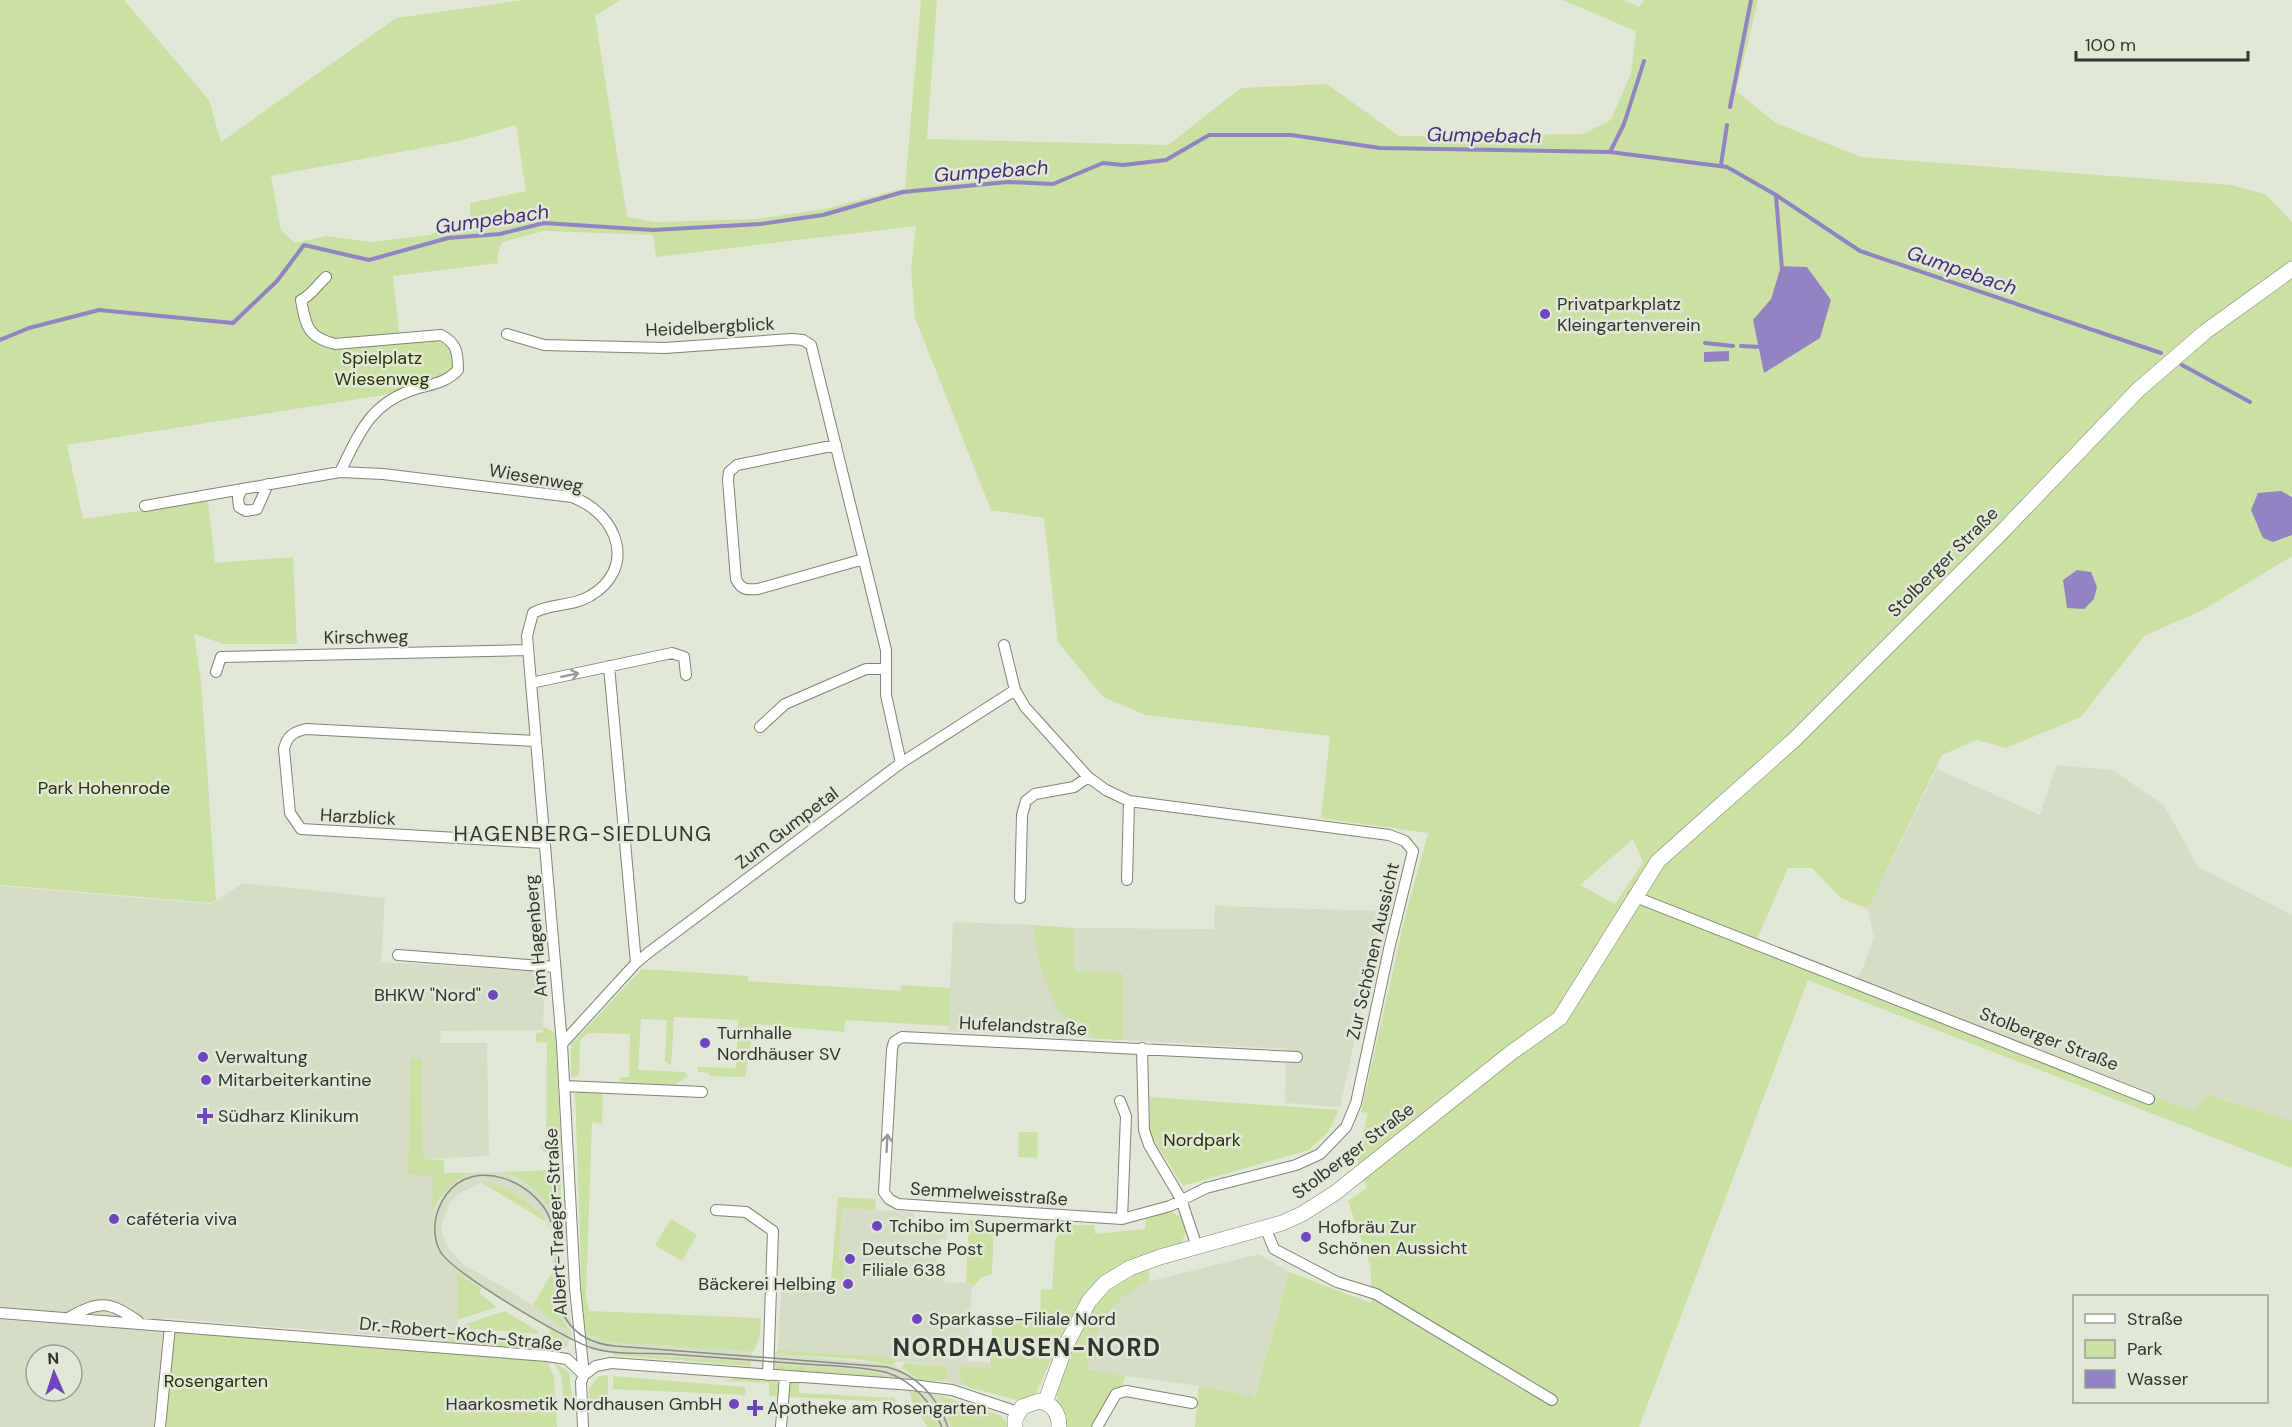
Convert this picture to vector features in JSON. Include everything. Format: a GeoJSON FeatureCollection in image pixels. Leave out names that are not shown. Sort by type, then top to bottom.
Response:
{"type":"FeatureCollection","features":[{"type":"Feature","properties":{"kind":"main road","name":"Stolberger Straße"},"geometry":{"type":"LineString","coordinates":[[1045,1402],[1066,1345],[1089,1301],[1106,1283],[1130,1268],[1302,1215],[1335,1193],[1512,1052],[1560,1018],[1634,896],[1658,861],[1795,739],[2000,534],[2138,390],[2205,332],[2292,269]]}},
{"type":"Feature","properties":{"kind":"main road"},"geometry":{"type":"LineString","coordinates":[[1017,1420],[1027,1404],[1045,1402],[1056,1412],[1059,1427]]}},
{"type":"Feature","properties":{"kind":"street"},"geometry":{"type":"LineString","coordinates":[[326,277],[318,283],[311,295],[301,300],[308,330],[319,340],[335,344],[441,335],[450,340],[458,356],[458,370],[447,381],[409,392],[376,410],[366,422],[340,472]]}},
{"type":"Feature","properties":{"kind":"street","name":"Heidelbergblick"},"geometry":{"type":"LineString","coordinates":[[507,334],[544,345],[665,348],[802,340],[811,345],[886,650],[886,695],[901,763]]}},
{"type":"Feature","properties":{"kind":"street"},"geometry":{"type":"LineString","coordinates":[[836,445],[737,465],[729,472],[736,579],[746,590],[758,589],[864,559]]}},
{"type":"Feature","properties":{"kind":"street","name":"Wiesenweg"},"geometry":{"type":"LineString","coordinates":[[145,506],[340,472],[383,474],[572,497],[599,511],[611,526],[615,536],[615,559],[612,572],[607,582],[590,597],[543,608],[533,613],[528,622],[527,650]]}},
{"type":"Feature","properties":{"kind":"street"},"geometry":{"type":"LineString","coordinates":[[242,489],[238,498],[239,507],[246,511],[257,509],[268,484]]}},
{"type":"Feature","properties":{"kind":"street"},"geometry":{"type":"LineString","coordinates":[[1004,645],[1015,690]]}},
{"type":"Feature","properties":{"kind":"street","name":"Kirschweg"},"geometry":{"type":"LineString","coordinates":[[216,672],[221,657],[527,650]]}},
{"type":"Feature","properties":{"kind":"street","name":"Am Hagenberg"},"geometry":{"type":"LineString","coordinates":[[527,650],[562,1044]]}},
{"type":"Feature","properties":{"kind":"street"},"geometry":{"type":"LineString","coordinates":[[531,683],[680,654],[684,657],[686,675]]}},
{"type":"Feature","properties":{"kind":"street"},"geometry":{"type":"LineString","coordinates":[[609,666],[636,963]]}},
{"type":"Feature","properties":{"kind":"street"},"geometry":{"type":"LineString","coordinates":[[760,727],[785,704],[866,669],[885,669]]}},
{"type":"Feature","properties":{"kind":"street","name":"Zum Gumpetal"},"geometry":{"type":"LineString","coordinates":[[562,1044],[636,963],[901,763],[1015,690]]}},
{"type":"Feature","properties":{"kind":"street","name":"Zur Schönen Aussicht"},"geometry":{"type":"LineString","coordinates":[[1015,690],[1026,707],[1088,777],[1106,790],[1129,801],[1389,835],[1405,841],[1413,851],[1356,1103],[1346,1127],[1320,1154],[1308,1161],[1206,1188],[1181,1199]]}},
{"type":"Feature","properties":{"kind":"street","name":"Harzblick"},"geometry":{"type":"LineString","coordinates":[[535,741],[306,729],[295,731],[286,739],[284,749],[290,813],[301,829],[544,843]]}},
{"type":"Feature","properties":{"kind":"street"},"geometry":{"type":"LineString","coordinates":[[1020,898],[1022,814],[1026,801],[1035,794],[1074,786],[1088,777]]}},
{"type":"Feature","properties":{"kind":"street"},"geometry":{"type":"LineString","coordinates":[[1126,880],[1129,801]]}},
{"type":"Feature","properties":{"kind":"street","name":"Stolberger Straße"},"geometry":{"type":"LineString","coordinates":[[1634,896],[2149,1099]]}},
{"type":"Feature","properties":{"kind":"street"},"geometry":{"type":"LineString","coordinates":[[398,955],[555,967]]}},
{"type":"Feature","properties":{"kind":"street","name":"Semmelweisstraße"},"geometry":{"type":"LineString","coordinates":[[902,1037],[894,1041],[892,1049],[884,1192],[889,1200],[898,1204],[1122,1219],[1152,1212],[1181,1199]]}},
{"type":"Feature","properties":{"kind":"street","name":"Hufelandstraße"},"geometry":{"type":"LineString","coordinates":[[902,1037],[1297,1057]]}},
{"type":"Feature","properties":{"kind":"street","name":"Albert-Traeger-Straße"},"geometry":{"type":"LineString","coordinates":[[562,1044],[579,1342],[585,1375],[581,1382],[583,1427]]}},
{"type":"Feature","properties":{"kind":"street"},"geometry":{"type":"LineString","coordinates":[[1142,1048],[1144,1130],[1149,1145],[1181,1199],[1197,1247]]}},
{"type":"Feature","properties":{"kind":"street"},"geometry":{"type":"LineString","coordinates":[[564,1086],[702,1092]]}},
{"type":"Feature","properties":{"kind":"street"},"geometry":{"type":"LineString","coordinates":[[1120,1101],[1126,1116],[1122,1219]]}},
{"type":"Feature","properties":{"kind":"street"},"geometry":{"type":"LineString","coordinates":[[716,1210],[746,1212],[773,1231],[768,1375]]}},
{"type":"Feature","properties":{"kind":"street"},"geometry":{"type":"LineString","coordinates":[[1265,1227],[1274,1250],[1337,1282],[1376,1294],[1551,1400]]}},
{"type":"Feature","properties":{"kind":"street","name":"Dr.-Robert-Koch-Straße"},"geometry":{"type":"LineString","coordinates":[[0,1313],[547,1356],[567,1359],[585,1375]]}},
{"type":"Feature","properties":{"kind":"street"},"geometry":{"type":"LineString","coordinates":[[160,1427],[170,1326]]}},
{"type":"Feature","properties":{"kind":"street"},"geometry":{"type":"LineString","coordinates":[[585,1375],[596,1366],[611,1363],[952,1390],[1017,1420]]}},
{"type":"Feature","properties":{"kind":"street"},"geometry":{"type":"LineString","coordinates":[[781,1427],[784,1376]]}},
{"type":"Feature","properties":{"kind":"street"},"geometry":{"type":"LineString","coordinates":[[1097,1427],[1116,1394],[1126,1391],[1192,1402]]}},
{"type":"Feature","properties":{"kind":"shaded area"},"geometry":{"type":"Polygon","coordinates":[[[2056,765],[2112,770],[2164,805],[2198,867],[2292,915],[2292,1121],[2207,1095],[2193,1111],[1858,980],[1874,938],[1868,909],[1937,769],[2040,815],[2056,765]]]}},
{"type":"Feature","properties":{"kind":"shaded area","name":"Südharz Klinikum"},"geometry":{"type":"Polygon","coordinates":[[[243,883],[385,898],[381,962],[545,972],[543,1030],[440,1031],[441,1043],[487,1043],[489,1156],[423,1159],[422,1059],[410,1058],[408,1173],[433,1176],[433,1214],[445,1190],[455,1180],[472,1173],[502,1172],[535,1189],[549,1204],[555,1217],[560,1284],[570,1311],[571,1330],[558,1312],[553,1293],[552,1231],[547,1220],[481,1183],[458,1194],[449,1203],[442,1223],[442,1233],[448,1247],[463,1265],[551,1317],[572,1334],[568,1344],[537,1320],[457,1273],[458,1342],[165,1318],[154,1427],[0,1427],[0,886],[212,904],[243,883]]]}},
{"type":"Feature","properties":{"kind":"shaded area"},"geometry":{"type":"Polygon","coordinates":[[[1215,906],[1383,911],[1340,1107],[1285,1103],[1286,1049],[1123,1040],[1123,974],[1075,972],[1073,928],[1214,929],[1215,906]]]}},
{"type":"Feature","properties":{"kind":"shaded area"},"geometry":{"type":"Polygon","coordinates":[[[953,922],[1033,925],[1039,965],[1064,1016],[1099,1039],[948,1031],[953,922]]]}},
{"type":"Feature","properties":{"kind":"shaded area"},"geometry":{"type":"Polygon","coordinates":[[[842,1209],[914,1212],[913,1228],[947,1228],[947,1239],[940,1239],[936,1266],[944,1267],[943,1282],[972,1283],[968,1361],[990,1363],[990,1368],[959,1366],[961,1381],[968,1387],[944,1381],[947,1378],[947,1366],[778,1350],[781,1290],[829,1291],[831,1280],[843,1280],[839,1261],[842,1209]]]}},
{"type":"Feature","properties":{"kind":"shaded area"},"geometry":{"type":"Polygon","coordinates":[[[1259,1254],[1289,1272],[1254,1398],[1199,1386],[1088,1371],[1097,1329],[1113,1303],[1129,1291],[1150,1281],[1259,1254]]]}},
{"type":"Feature","properties":{"kind":"shaded area"},"geometry":{"type":"Polygon","coordinates":[[[583,1332],[608,1342],[752,1350],[751,1362],[595,1351],[586,1347],[583,1332]]]}},
{"type":"Feature","properties":{"kind":"shaded area"},"geometry":{"type":"Polygon","coordinates":[[[774,1354],[891,1364],[920,1380],[893,1378],[875,1372],[774,1364],[774,1354]]]}},
{"type":"Feature","properties":{"kind":"shaded area"},"geometry":{"type":"Polygon","coordinates":[[[916,1392],[939,1395],[952,1427],[940,1427],[916,1392]]]}},
{"type":"Feature","properties":{"kind":"green space"},"geometry":{"type":"Polygon","coordinates":[[[0,0],[124,0],[209,100],[221,142],[396,18],[524,0],[620,0],[595,16],[627,217],[656,222],[756,219],[825,209],[905,188],[921,0],[937,0],[927,139],[1168,145],[1241,88],[1327,84],[1399,136],[1583,134],[1611,120],[1631,73],[1636,31],[1562,0],[1624,0],[1639,7],[1644,0],[1758,0],[1736,91],[1776,123],[1861,157],[2231,185],[2265,194],[2292,222],[2292,496],[2281,491],[2273,542],[2292,535],[2292,556],[2203,610],[2144,636],[2081,717],[2006,748],[1977,740],[1942,755],[1868,909],[1841,898],[1812,868],[1788,868],[1757,939],[2193,1111],[2207,1095],[2292,1121],[2292,1168],[1808,980],[1639,1427],[1195,1427],[1199,1386],[1255,1397],[1289,1272],[1371,1303],[1371,1268],[1348,1201],[1367,1188],[1357,1160],[1368,1113],[1361,1112],[1405,917],[1428,833],[1321,818],[1330,736],[1146,715],[1103,697],[1058,642],[1044,518],[991,510],[915,318],[911,269],[916,226],[656,257],[653,235],[544,231],[502,242],[498,253],[498,263],[393,276],[400,342],[436,341],[449,348],[454,367],[443,378],[384,395],[67,445],[83,519],[208,501],[215,563],[293,557],[297,644],[224,644],[194,634],[201,681],[216,900],[212,903],[0,885],[0,0]],[[516,125],[459,141],[271,176],[281,230],[295,243],[326,236],[371,242],[430,235],[470,216],[470,203],[526,191],[516,125]],[[1781,266],[1771,299],[1754,320],[1807,267],[1781,266]],[[1633,839],[1580,885],[1615,904],[1643,862],[1633,839]]]}},
{"type":"Feature","properties":{"kind":"green space"},"geometry":{"type":"Polygon","coordinates":[[[1033,925],[1073,928],[1075,972],[1123,973],[1123,1040],[1099,1039],[1064,1016],[1056,1007],[1039,965],[1033,925]]]}},
{"type":"Feature","properties":{"kind":"green space"},"geometry":{"type":"Polygon","coordinates":[[[642,969],[748,976],[748,981],[901,991],[901,985],[950,988],[949,1026],[845,1020],[844,1032],[754,1024],[745,1077],[709,1076],[709,1073],[698,1072],[698,1067],[736,1068],[738,1020],[674,1017],[671,1065],[665,1061],[667,1020],[641,1019],[638,1070],[684,1072],[688,1076],[675,1085],[620,1082],[620,1077],[629,1077],[630,1034],[588,1033],[580,1041],[579,1076],[571,1077],[571,1044],[642,969]]]}},
{"type":"Feature","properties":{"kind":"green space"},"geometry":{"type":"Polygon","coordinates":[[[543,1026],[555,1033],[561,1144],[559,1151],[544,1152],[539,1145],[546,1145],[547,1043],[536,1042],[536,1033],[543,1032],[543,1026]]]}},
{"type":"Feature","properties":{"kind":"green space"},"geometry":{"type":"Polygon","coordinates":[[[410,1058],[422,1058],[423,1159],[444,1160],[444,1173],[472,1173],[447,1189],[438,1201],[432,1216],[433,1176],[408,1174],[410,1058]]]}},
{"type":"Feature","properties":{"kind":"green space"},"geometry":{"type":"Polygon","coordinates":[[[575,1090],[603,1091],[602,1124],[592,1122],[586,1296],[589,1311],[761,1318],[760,1336],[754,1351],[608,1342],[583,1332],[575,1090]]]}},
{"type":"Feature","properties":{"kind":"green space","name":"Nordpark"},"geometry":{"type":"Polygon","coordinates":[[[1150,1097],[1339,1110],[1329,1131],[1309,1150],[1183,1186],[1150,1134],[1150,1097]]]}},
{"type":"Feature","properties":{"kind":"green space"},"geometry":{"type":"Polygon","coordinates":[[[1019,1132],[1038,1132],[1037,1158],[1018,1157],[1019,1132]]]}},
{"type":"Feature","properties":{"kind":"green space"},"geometry":{"type":"Polygon","coordinates":[[[561,1170],[561,1241],[558,1241],[553,1216],[542,1197],[526,1183],[502,1172],[561,1170]]]}},
{"type":"Feature","properties":{"kind":"green space"},"geometry":{"type":"Polygon","coordinates":[[[481,1182],[501,1187],[522,1198],[540,1214],[547,1223],[552,1231],[545,1221],[481,1182]]]}},
{"type":"Feature","properties":{"kind":"green space"},"geometry":{"type":"Polygon","coordinates":[[[838,1197],[876,1199],[875,1210],[842,1209],[839,1260],[844,1261],[843,1281],[831,1280],[838,1197]]]}},
{"type":"Feature","properties":{"kind":"green space"},"geometry":{"type":"Polygon","coordinates":[[[1164,1212],[1177,1215],[1185,1222],[1185,1233],[1179,1245],[1114,1270],[1061,1339],[1035,1395],[1017,1400],[968,1387],[961,1382],[959,1366],[990,1368],[993,1315],[1040,1317],[1041,1289],[1052,1290],[1055,1240],[1064,1225],[1094,1225],[1095,1234],[1145,1229],[1146,1217],[1164,1212]]]}},
{"type":"Feature","properties":{"kind":"green space"},"geometry":{"type":"Polygon","coordinates":[[[671,1219],[697,1235],[682,1261],[655,1245],[671,1219]]]}},
{"type":"Feature","properties":{"kind":"green space"},"geometry":{"type":"Polygon","coordinates":[[[969,1220],[994,1221],[992,1274],[982,1277],[972,1288],[972,1283],[966,1283],[969,1220]]]}},
{"type":"Feature","properties":{"kind":"green space"},"geometry":{"type":"Polygon","coordinates":[[[1148,1269],[1150,1281],[1123,1297],[1106,1316],[1096,1340],[1088,1370],[1125,1376],[1121,1391],[1095,1427],[1063,1427],[1057,1407],[1057,1391],[1066,1361],[1081,1328],[1099,1301],[1108,1292],[1122,1281],[1148,1269]]]}},
{"type":"Feature","properties":{"kind":"green space"},"geometry":{"type":"Polygon","coordinates":[[[457,1273],[481,1288],[479,1293],[497,1307],[457,1320],[457,1273]]]}},
{"type":"Feature","properties":{"kind":"green space"},"geometry":{"type":"Polygon","coordinates":[[[552,1273],[558,1312],[572,1334],[533,1305],[552,1273]]]}},
{"type":"Feature","properties":{"kind":"green space"},"geometry":{"type":"Polygon","coordinates":[[[504,1311],[538,1331],[538,1334],[463,1328],[463,1325],[504,1311]]]}},
{"type":"Feature","properties":{"kind":"green space"},"geometry":{"type":"Polygon","coordinates":[[[552,1329],[569,1344],[561,1350],[548,1350],[546,1335],[552,1329]]]}},
{"type":"Feature","properties":{"kind":"green space","name":"Rosengarten"},"geometry":{"type":"Polygon","coordinates":[[[175,1332],[547,1361],[554,1376],[557,1427],[165,1427],[175,1332]]]}},
{"type":"Feature","properties":{"kind":"green space"},"geometry":{"type":"Polygon","coordinates":[[[444,1332],[539,1340],[541,1349],[444,1342],[444,1332]]]}},
{"type":"Feature","properties":{"kind":"green space"},"geometry":{"type":"Polygon","coordinates":[[[778,1350],[892,1358],[896,1361],[893,1365],[855,1359],[774,1354],[778,1350]]]}},
{"type":"Feature","properties":{"kind":"green space"},"geometry":{"type":"Polygon","coordinates":[[[613,1353],[751,1362],[751,1366],[613,1355],[613,1353]]]}},
{"type":"Feature","properties":{"kind":"green space"},"geometry":{"type":"Polygon","coordinates":[[[552,1361],[569,1372],[573,1406],[564,1405],[561,1374],[552,1361]]]}},
{"type":"Feature","properties":{"kind":"green space"},"geometry":{"type":"Polygon","coordinates":[[[904,1363],[947,1366],[947,1378],[944,1381],[920,1380],[902,1368],[904,1363]]]}},
{"type":"Feature","properties":{"kind":"green space"},"geometry":{"type":"Polygon","coordinates":[[[774,1364],[875,1372],[893,1378],[776,1369],[774,1364]]]}},
{"type":"Feature","properties":{"kind":"green space"},"geometry":{"type":"Polygon","coordinates":[[[608,1375],[608,1394],[590,1412],[589,1389],[599,1376],[608,1375]]]}},
{"type":"Feature","properties":{"kind":"green space"},"geometry":{"type":"Polygon","coordinates":[[[613,1376],[745,1387],[746,1395],[613,1389],[613,1376]]]}},
{"type":"Feature","properties":{"kind":"green space"},"geometry":{"type":"Polygon","coordinates":[[[738,1377],[779,1380],[778,1396],[769,1396],[769,1383],[724,1381],[738,1377]]]}},
{"type":"Feature","properties":{"kind":"green space"},"geometry":{"type":"Polygon","coordinates":[[[790,1381],[799,1381],[799,1393],[895,1398],[895,1402],[789,1397],[790,1381]]]}},
{"type":"Feature","properties":{"kind":"green space"},"geometry":{"type":"Polygon","coordinates":[[[909,1391],[916,1392],[940,1427],[927,1427],[909,1391]]]}},
{"type":"Feature","properties":{"kind":"green space"},"geometry":{"type":"Polygon","coordinates":[[[939,1395],[1000,1415],[1010,1427],[952,1427],[939,1395]]]}},
{"type":"Feature","properties":{"kind":"water"},"geometry":{"type":"Polygon","coordinates":[[[1781,266],[1807,267],[1831,300],[1820,338],[1764,373],[1753,320],[1771,299],[1781,266]]]}},
{"type":"Feature","properties":{"kind":"water"},"geometry":{"type":"Polygon","coordinates":[[[1729,351],[1729,361],[1704,362],[1704,352],[1729,351]]]}},
{"type":"Feature","properties":{"kind":"water"},"geometry":{"type":"Polygon","coordinates":[[[2281,491],[2292,497],[2292,535],[2273,542],[2263,538],[2251,510],[2258,493],[2281,491]]]}},
{"type":"Feature","properties":{"kind":"water"},"geometry":{"type":"Polygon","coordinates":[[[2077,570],[2091,572],[2097,587],[2094,599],[2084,609],[2067,608],[2063,580],[2077,570]]]}},
{"type":"Feature","properties":{"kind":"waterway"},"geometry":{"type":"LineString","coordinates":[[1730,107],[1751,0]]}},
{"type":"Feature","properties":{"kind":"waterway"},"geometry":{"type":"LineString","coordinates":[[1610,152],[1624,124],[1644,61]]}},
{"type":"Feature","properties":{"kind":"waterway"},"geometry":{"type":"LineString","coordinates":[[1721,165],[1727,125]]}},
{"type":"Feature","properties":{"kind":"waterway","name":"Gumpebach"},"geometry":{"type":"LineString","coordinates":[[0,340],[29,328],[99,310],[233,323],[277,281],[304,245],[369,260],[448,238],[500,234],[544,223],[653,230],[760,224],[823,215],[903,192],[1008,182],[1053,184],[1103,163],[1123,165],[1166,160],[1209,135],[1291,135],[1380,148],[1610,152],[1727,167],[1776,195],[1860,251],[2161,353]]}},
{"type":"Feature","properties":{"kind":"waterway"},"geometry":{"type":"LineString","coordinates":[[1776,196],[1782,269]]}},
{"type":"Feature","properties":{"kind":"waterway"},"geometry":{"type":"LineString","coordinates":[[1705,343],[1733,346]]}},
{"type":"Feature","properties":{"kind":"waterway"},"geometry":{"type":"LineString","coordinates":[[1741,346],[1762,347]]}},
{"type":"Feature","properties":{"kind":"waterway","name":"Gumpebach"},"geometry":{"type":"LineString","coordinates":[[2182,365],[2250,402]]}},
{"type":"Feature","properties":{"kind":"tram line"},"geometry":{"type":"LineString","coordinates":[[942,1427],[920,1393],[904,1380],[885,1372],[845,1366],[669,1354],[620,1353],[592,1348],[510,1304],[449,1261],[440,1251],[435,1237],[436,1215],[446,1195],[458,1183],[472,1177],[488,1175],[504,1178],[533,1195],[544,1207],[551,1221],[556,1245],[556,1283],[560,1308],[570,1325],[581,1335],[615,1346],[887,1367],[908,1376],[925,1389],[938,1406],[948,1427]]}},
{"type":"Feature","properties":{"kind":"place","name":"Privatparkplatz Kleingartenverein"},"geometry":{"type":"Point","coordinates":[1545,314]}},
{"type":"Feature","properties":{"kind":"place","name":"BHKW \"Nord\""},"geometry":{"type":"Point","coordinates":[493,995]}},
{"type":"Feature","properties":{"kind":"place","name":"Turnhalle Nordhäuser SV"},"geometry":{"type":"Point","coordinates":[705,1043]}},
{"type":"Feature","properties":{"kind":"place","name":"Verwaltung"},"geometry":{"type":"Point","coordinates":[203,1057]}},
{"type":"Feature","properties":{"kind":"place","name":"Mitarbeiterkantine"},"geometry":{"type":"Point","coordinates":[206,1080]}},
{"type":"Feature","properties":{"kind":"place","name":"Südharz Klinikum"},"geometry":{"type":"Point","coordinates":[205,1116]}},
{"type":"Feature","properties":{"kind":"place","name":"caféteria viva"},"geometry":{"type":"Point","coordinates":[114,1219]}},
{"type":"Feature","properties":{"kind":"place","name":"Tchibo im Supermarkt"},"geometry":{"type":"Point","coordinates":[877,1226]}},
{"type":"Feature","properties":{"kind":"place","name":"Hofbräu Zur Schönen Aussicht"},"geometry":{"type":"Point","coordinates":[1306,1237]}},
{"type":"Feature","properties":{"kind":"place","name":"Deutsche Post Filiale 638"},"geometry":{"type":"Point","coordinates":[850,1259]}},
{"type":"Feature","properties":{"kind":"place","name":"Bäckerei Helbing"},"geometry":{"type":"Point","coordinates":[848,1284]}},
{"type":"Feature","properties":{"kind":"place","name":"Sparkasse-Filiale Nord"},"geometry":{"type":"Point","coordinates":[917,1319]}},
{"type":"Feature","properties":{"kind":"place","name":"Haarkosmetik Nordhausen GmbH"},"geometry":{"type":"Point","coordinates":[734,1404]}},
{"type":"Feature","properties":{"kind":"place","name":"Apotheke am Rosengarten"},"geometry":{"type":"Point","coordinates":[755,1408]}},
{"type":"Feature","properties":{"kind":"district","name":"HAGENBERG-SIEDLUNG"},"geometry":{"type":"Point","coordinates":[583,834]}},
{"type":"Feature","properties":{"kind":"district","name":"NORDHAUSEN-NORD"},"geometry":{"type":"Point","coordinates":[1027,1347]}},
{"type":"Feature","properties":{"kind":"park label","name":"Spielplatz Wiesenweg"},"geometry":{"type":"Point","coordinates":[382,368]}},
{"type":"Feature","properties":{"kind":"park label","name":"Park Hohenrode"},"geometry":{"type":"Point","coordinates":[104,788]}}]}
